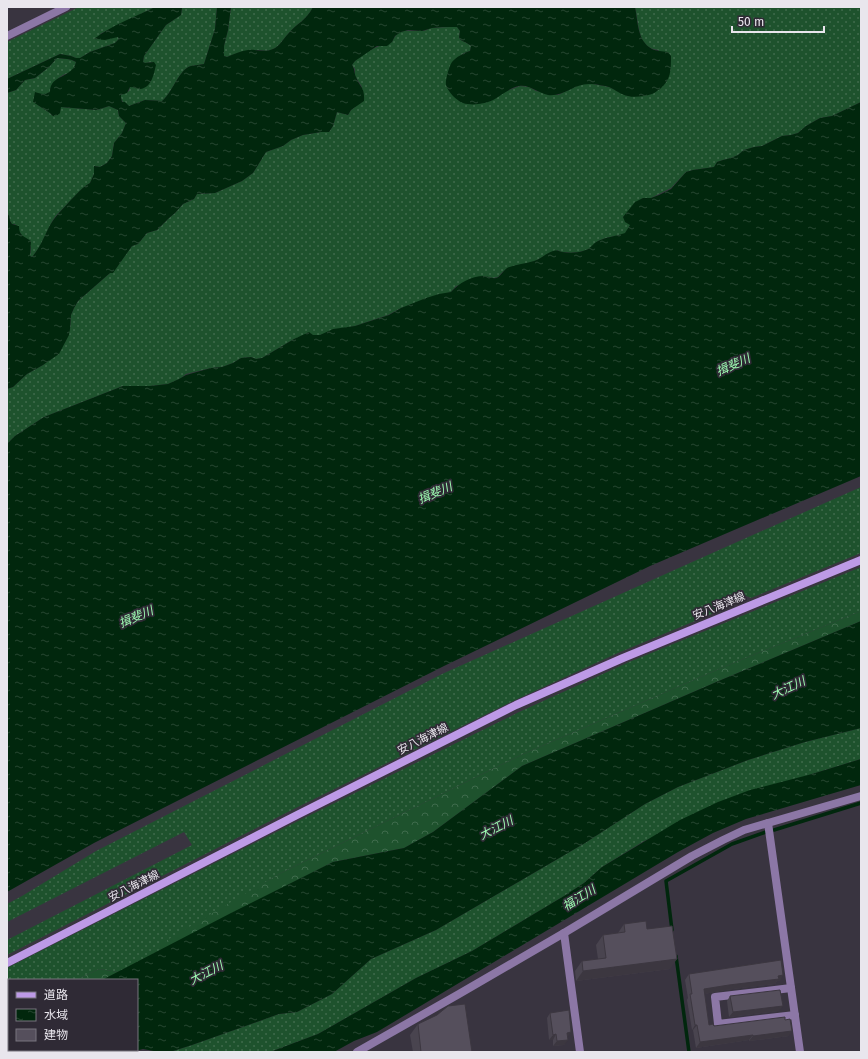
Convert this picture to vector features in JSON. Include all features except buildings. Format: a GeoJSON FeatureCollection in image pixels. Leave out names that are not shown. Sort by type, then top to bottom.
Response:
{"type":"FeatureCollection","features":[{"type":"Feature","properties":{"kind":"main road","name":"安八海津線"},"geometry":{"type":"LineString","coordinates":[[7,963],[296,815],[516,706],[630,655],[861,560]]}},
{"type":"Feature","properties":{"kind":"street"},"geometry":{"type":"LineString","coordinates":[[7,36],[66,7]]}},
{"type":"Feature","properties":{"kind":"street"},"geometry":{"type":"LineString","coordinates":[[359,1051],[564,933],[692,856],[723,840],[744,830],[861,796]]}},
{"type":"Feature","properties":{"kind":"street"},"geometry":{"type":"LineString","coordinates":[[768,823],[800,1052]]}},
{"type":"Feature","properties":{"kind":"street"},"geometry":{"type":"LineString","coordinates":[[564,933],[580,1052]]}},
{"type":"Feature","properties":{"kind":"street"},"geometry":{"type":"LineString","coordinates":[[791,988],[715,997],[718,1024],[794,1014]]}},
{"type":"Feature","properties":{"kind":"green space"},"geometry":{"type":"Polygon","coordinates":[[[79,7],[155,7],[100,34],[118,37],[119,39],[115,43],[90,52],[80,58],[60,54],[7,79],[7,42],[79,7]]]}},
{"type":"Feature","properties":{"kind":"green space"},"geometry":{"type":"Polygon","coordinates":[[[217,7],[215,29],[204,64],[191,66],[183,71],[162,101],[145,100],[129,106],[124,103],[121,95],[129,91],[130,87],[154,62],[143,62],[144,56],[166,25],[181,15],[182,8],[217,7]]]}},
{"type":"Feature","properties":{"kind":"green space"},"geometry":{"type":"Polygon","coordinates":[[[231,7],[313,7],[307,16],[291,30],[275,48],[265,51],[246,51],[227,57],[224,56],[224,46],[231,7]]]}},
{"type":"Feature","properties":{"kind":"green space"},"geometry":{"type":"Polygon","coordinates":[[[635,7],[861,7],[861,102],[832,116],[820,118],[806,126],[798,133],[782,136],[762,146],[744,150],[738,155],[717,162],[714,167],[686,172],[671,188],[651,198],[643,198],[623,217],[631,224],[625,234],[598,241],[588,250],[581,252],[551,252],[534,261],[507,269],[498,277],[489,277],[456,286],[451,292],[401,308],[388,315],[355,326],[320,335],[294,339],[262,358],[241,358],[222,367],[186,374],[180,379],[168,384],[123,386],[44,417],[15,436],[7,444],[7,389],[13,387],[27,374],[43,365],[70,329],[71,315],[78,301],[113,272],[132,246],[138,244],[147,233],[157,230],[183,204],[194,199],[197,194],[215,193],[242,181],[253,173],[266,152],[283,146],[291,140],[303,135],[329,132],[333,126],[337,112],[348,115],[354,108],[362,87],[355,76],[355,69],[352,65],[365,53],[376,47],[392,42],[401,32],[423,31],[431,28],[457,27],[460,31],[459,38],[471,46],[470,51],[457,58],[494,99],[504,92],[520,86],[558,95],[581,84],[593,84],[609,87],[628,96],[659,50],[652,49],[643,40],[640,34],[635,7]]]}},
{"type":"Feature","properties":{"kind":"green space"},"geometry":{"type":"Polygon","coordinates":[[[57,58],[76,62],[71,72],[58,78],[51,87],[50,92],[42,95],[38,105],[53,116],[61,107],[97,110],[109,106],[118,110],[119,116],[126,123],[122,133],[114,143],[112,156],[107,163],[100,167],[94,166],[94,174],[90,183],[85,186],[55,217],[41,244],[32,257],[30,256],[31,247],[15,224],[12,224],[9,215],[7,214],[7,93],[16,90],[25,80],[35,78],[49,67],[57,58]]]}},
{"type":"Feature","properties":{"kind":"green space"},"geometry":{"type":"Polygon","coordinates":[[[861,487],[861,553],[751,598],[739,595],[728,598],[720,602],[724,609],[618,653],[515,700],[294,809],[7,955],[7,940],[192,845],[184,832],[7,922],[7,904],[96,851],[442,674],[861,487]]]}},
{"type":"Feature","properties":{"kind":"green space"},"geometry":{"type":"Polygon","coordinates":[[[861,567],[861,611],[719,669],[521,755],[281,873],[160,945],[163,949],[119,972],[99,969],[78,979],[8,979],[7,1012],[7,968],[300,820],[519,712],[629,662],[861,567]]]}},
{"type":"Feature","properties":{"kind":"green space"},"geometry":{"type":"Polygon","coordinates":[[[861,611],[861,621],[522,766],[433,832],[404,848],[333,862],[163,949],[159,945],[281,873],[521,755],[719,669],[861,611]]]}},
{"type":"Feature","properties":{"kind":"green space"},"geometry":{"type":"Polygon","coordinates":[[[861,728],[861,759],[812,774],[644,841],[602,867],[584,883],[564,896],[472,951],[416,978],[318,1034],[270,1052],[170,1052],[279,1014],[297,1012],[332,994],[371,959],[436,930],[585,843],[645,804],[678,787],[748,760],[805,742],[861,728]]]}},
{"type":"Feature","properties":{"kind":"green space"},"geometry":{"type":"Polygon","coordinates":[[[99,969],[119,972],[104,979],[78,979],[99,969]]]}},
{"type":"Feature","properties":{"kind":"water"},"geometry":{"type":"Polygon","coordinates":[[[155,7],[184,7],[182,8],[181,15],[166,25],[144,56],[143,62],[154,62],[156,65],[150,83],[144,88],[140,89],[130,87],[127,93],[121,95],[122,102],[125,102],[129,106],[145,100],[162,101],[183,71],[191,66],[204,64],[215,29],[217,7],[231,7],[224,46],[224,56],[227,57],[245,50],[267,51],[275,48],[291,30],[307,16],[313,7],[635,7],[639,30],[643,41],[652,49],[668,52],[671,56],[670,70],[664,86],[653,94],[644,96],[634,97],[625,95],[609,87],[593,84],[585,84],[554,95],[544,94],[530,87],[519,86],[487,102],[467,104],[456,98],[446,85],[446,80],[452,62],[460,55],[470,51],[471,46],[459,38],[460,31],[457,27],[432,28],[422,31],[408,30],[401,32],[395,36],[392,42],[387,46],[377,46],[355,61],[352,65],[355,76],[363,90],[364,101],[351,110],[348,115],[337,112],[333,126],[329,132],[303,135],[291,140],[283,146],[266,152],[253,173],[242,181],[215,193],[197,194],[194,199],[183,204],[157,230],[147,233],[138,244],[132,246],[113,273],[110,273],[78,301],[71,315],[69,335],[59,354],[27,374],[13,387],[7,389],[7,214],[9,215],[12,224],[19,226],[21,233],[31,241],[30,256],[32,257],[40,246],[49,227],[56,217],[79,191],[90,183],[94,174],[94,166],[100,167],[107,163],[112,156],[114,143],[122,133],[126,123],[119,116],[118,110],[109,106],[97,110],[61,107],[60,113],[53,116],[33,102],[35,92],[46,94],[50,92],[51,86],[54,82],[74,67],[76,62],[72,60],[57,58],[49,67],[35,78],[25,80],[16,90],[7,93],[7,79],[60,54],[80,58],[90,52],[115,43],[119,39],[118,37],[105,40],[94,39],[116,25],[155,7]]]}},
{"type":"Feature","properties":{"kind":"water","name":"揖斐川"},"geometry":{"type":"Polygon","coordinates":[[[861,102],[861,476],[650,566],[444,666],[94,843],[7,892],[7,444],[15,436],[44,417],[123,386],[168,384],[186,375],[211,368],[222,367],[241,358],[262,358],[309,332],[313,335],[320,335],[333,329],[355,326],[389,315],[401,308],[426,298],[451,292],[462,283],[470,279],[479,276],[496,278],[507,268],[537,260],[553,251],[573,253],[581,252],[590,248],[596,242],[625,233],[630,225],[625,222],[623,217],[635,202],[643,198],[651,198],[671,189],[686,172],[714,167],[717,162],[738,155],[744,150],[762,146],[782,136],[798,133],[806,126],[820,118],[832,116],[861,102]]]}},
{"type":"Feature","properties":{"kind":"water","name":"大江川"},"geometry":{"type":"Polygon","coordinates":[[[861,621],[861,728],[805,742],[748,760],[678,787],[645,804],[585,843],[436,930],[371,959],[332,994],[297,1012],[279,1014],[170,1052],[159,1052],[143,1049],[138,1050],[138,979],[104,979],[333,862],[404,848],[433,832],[522,766],[861,621]]]}},
{"type":"Feature","properties":{"kind":"water","name":"福江川"},"geometry":{"type":"Polygon","coordinates":[[[861,759],[861,785],[746,819],[713,833],[678,852],[377,1032],[354,1041],[334,1052],[270,1052],[318,1034],[416,978],[472,951],[564,896],[584,883],[602,867],[680,820],[718,802],[750,790],[812,774],[861,759]]]}},
{"type":"Feature","properties":{"kind":"water"},"geometry":{"type":"Polygon","coordinates":[[[58,1051],[135,1051],[131,1052],[58,1051]]]}},
{"type":"Feature","properties":{"kind":"waterway"},"geometry":{"type":"LineString","coordinates":[[774,830],[861,803]]}},
{"type":"Feature","properties":{"kind":"waterway"},"geometry":{"type":"LineString","coordinates":[[672,930],[666,881],[732,844],[766,832]]}},
{"type":"Feature","properties":{"kind":"waterway"},"geometry":{"type":"LineString","coordinates":[[676,956],[689,1052]]}}]}
